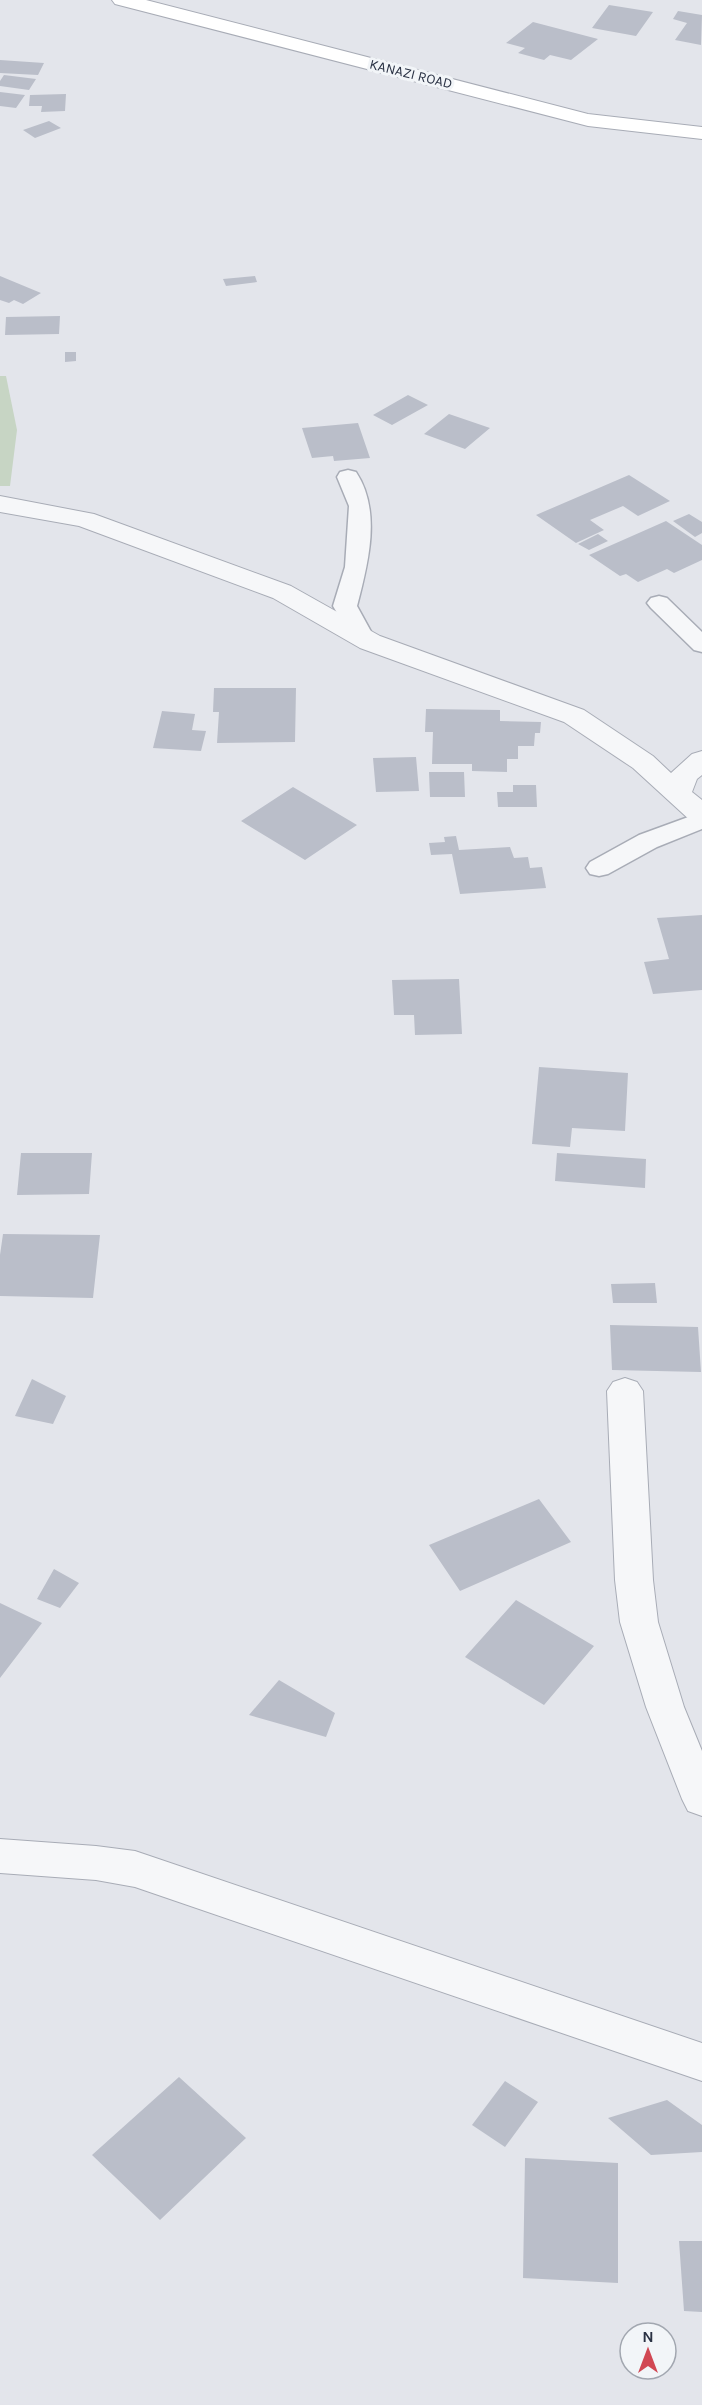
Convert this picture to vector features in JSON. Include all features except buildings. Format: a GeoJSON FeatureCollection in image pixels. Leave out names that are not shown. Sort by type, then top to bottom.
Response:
{"type":"FeatureCollection","features":[{"type":"Feature","properties":{"kind":"main road","name":"KANAZI ROAD"},"geometry":{"type":"LineString","coordinates":[[122,0],[588,120],[702,134]]}},
{"type":"Feature","properties":{"kind":"street"},"geometry":{"type":"LineString","coordinates":[[0,504],[85,519],[282,592],[362,637],[574,716],[643,762],[702,818]]}},
{"type":"Feature","properties":{"kind":"street"},"geometry":{"type":"LineString","coordinates":[[677,795],[684,775],[702,760]]}},
{"type":"Feature","properties":{"kind":"street"},"geometry":{"type":"LineString","coordinates":[[626,1391],[634,1580],[639,1622],[665,1707],[702,1799]]}},
{"type":"Feature","properties":{"kind":"street"},"geometry":{"type":"LineString","coordinates":[[0,1856],[96,1863],[135,1869],[702,2062]]}},
{"type":"Feature","properties":{"kind":"lane"},"geometry":{"type":"LineString","coordinates":[[348,477],[360,506],[356,567],[345,606],[362,637]]}},
{"type":"Feature","properties":{"kind":"lane"},"geometry":{"type":"LineString","coordinates":[[658,603],[702,645]]}},
{"type":"Feature","properties":{"kind":"lane"},"geometry":{"type":"LineString","coordinates":[[599,868],[648,841],[702,818]]}},
{"type":"Feature","properties":{"kind":"green space"},"geometry":{"type":"Polygon","coordinates":[[[0,376],[6,376],[17,430],[10,486],[0,486],[0,376]]]}}]}
